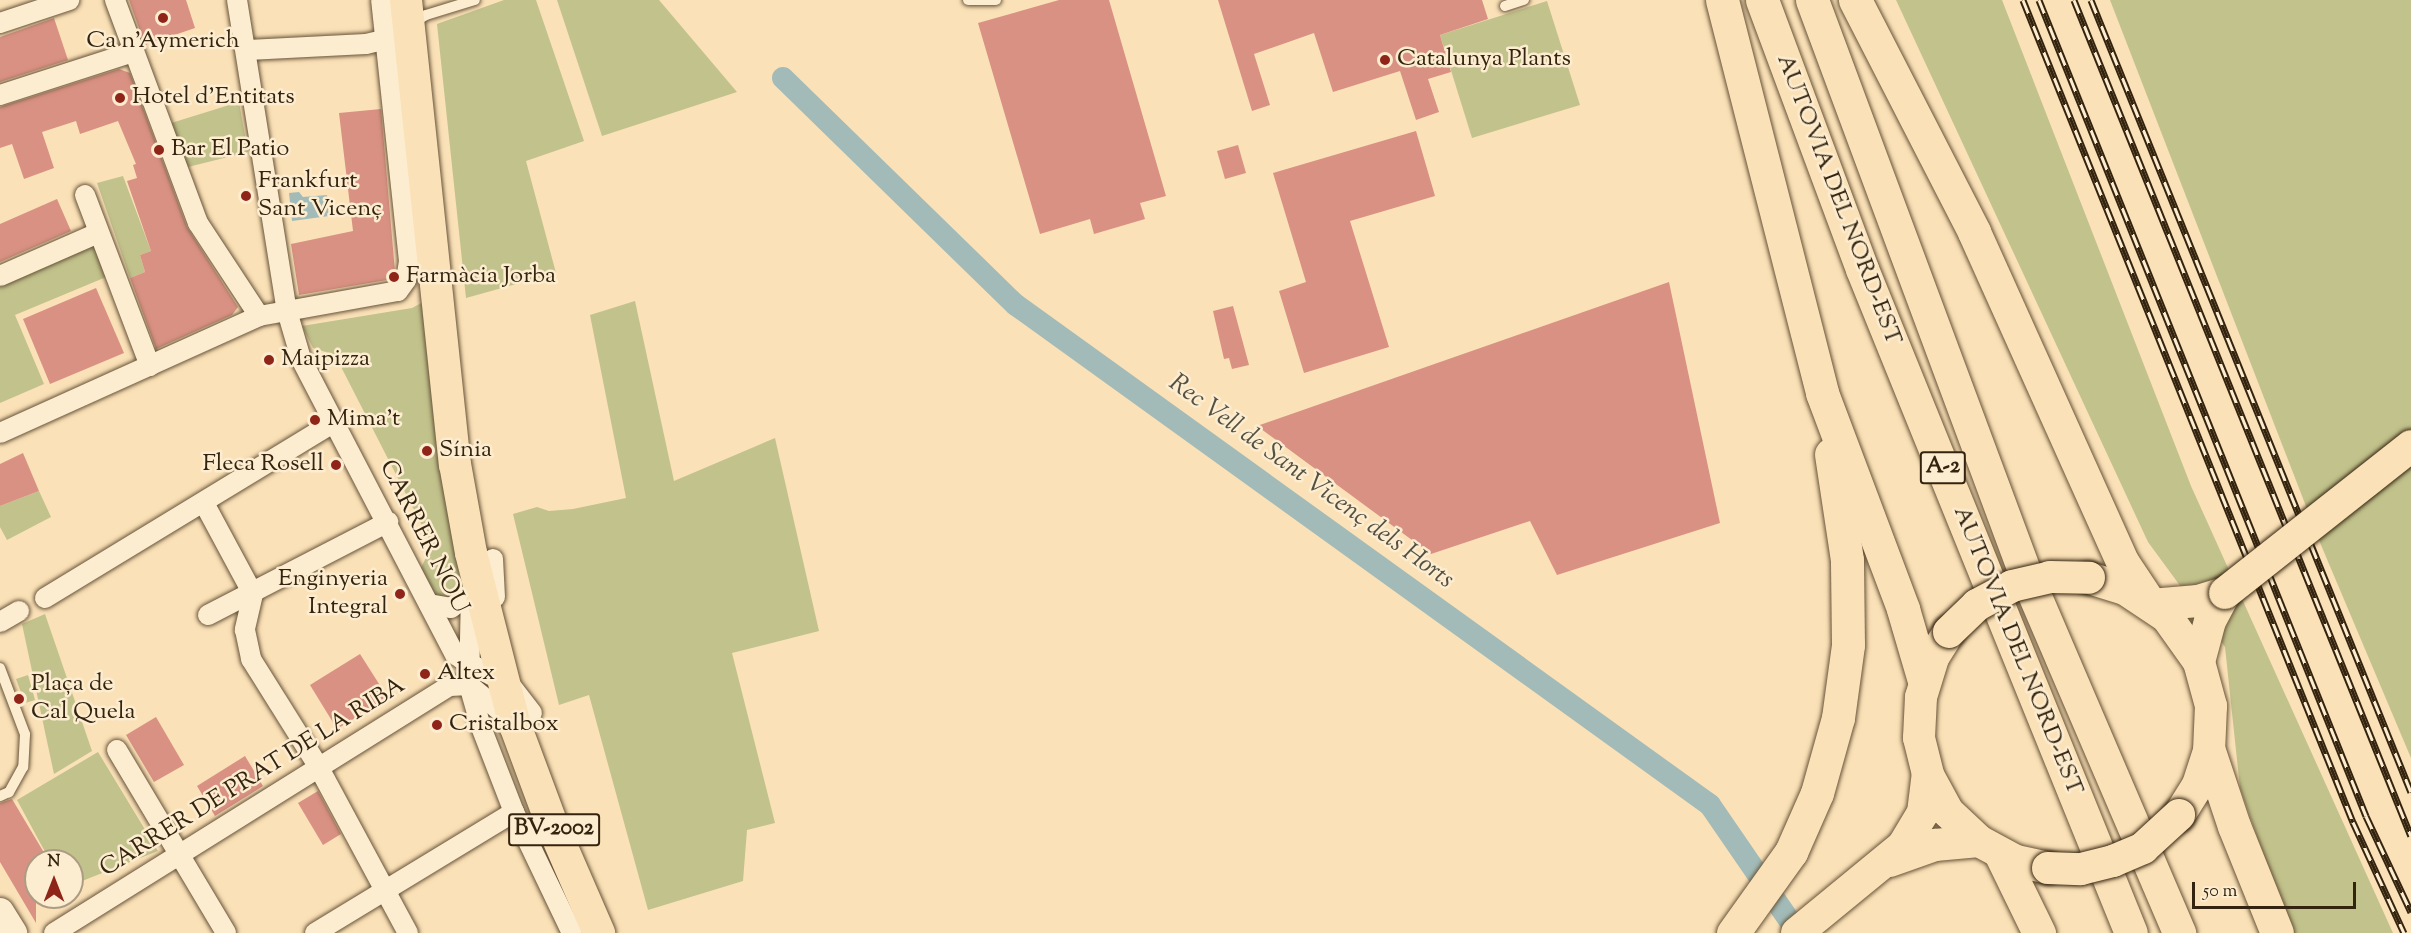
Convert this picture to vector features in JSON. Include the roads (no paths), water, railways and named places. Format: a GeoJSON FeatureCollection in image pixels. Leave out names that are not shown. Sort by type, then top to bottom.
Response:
{"type":"FeatureCollection","features":[{"type":"Feature","properties":{"kind":"highway"},"geometry":{"type":"LineString","coordinates":[[1722,0],[1822,393],[1847,560],[1848,645],[1838,718],[1817,794],[1791,852],[1732,933]]}},
{"type":"Feature","properties":{"kind":"highway","name":"AUTOVIA DEL NORD-EST"},"geometry":{"type":"LineString","coordinates":[[1762,0],[1862,269],[2131,933]]}},
{"type":"Feature","properties":{"kind":"highway","name":"AUTOVIA DEL NORD-EST"},"geometry":{"type":"LineString","coordinates":[[1812,0],[2025,573],[2179,933]]}},
{"type":"Feature","properties":{"kind":"highway"},"geometry":{"type":"LineString","coordinates":[[1855,0],[1974,232],[2123,563],[2151,605]]}},
{"type":"Feature","properties":{"kind":"highway"},"geometry":{"type":"LineString","coordinates":[[1822,393],[1904,609],[1924,681]]}},
{"type":"Feature","properties":{"kind":"highway"},"geometry":{"type":"LineString","coordinates":[[2210,751],[2221,792],[2277,933]]}},
{"type":"Feature","properties":{"kind":"highway"},"geometry":{"type":"LineString","coordinates":[[1990,848],[2038,933]]}},
{"type":"Feature","properties":{"kind":"main road","name":"BV-2002"},"geometry":{"type":"LineString","coordinates":[[410,16],[470,432],[482,556],[553,827],[600,933]]}},
{"type":"Feature","properties":{"kind":"main road"},"geometry":{"type":"LineString","coordinates":[[2151,605],[2198,600],[2225,592],[2411,446]]}},
{"type":"Feature","properties":{"kind":"main road","name":"BV-2002"},"geometry":{"type":"LineString","coordinates":[[482,556],[474,669],[524,719],[618,933]]}},
{"type":"Feature","properties":{"kind":"main road"},"geometry":{"type":"LineString","coordinates":[[1887,862],[1935,845],[1990,848],[2048,868],[2081,869],[2113,861],[2143,848],[2179,815],[2198,785],[2210,751],[2211,706],[2199,662],[2174,624],[2151,605],[2125,589],[2089,578],[2050,577],[2012,586],[1977,605],[1949,632],[1924,681],[1919,738],[1928,775],[1948,812],[1990,848]]}},
{"type":"Feature","properties":{"kind":"main road"},"geometry":{"type":"LineString","coordinates":[[2199,662],[2210,621],[2225,592]]}},
{"type":"Feature","properties":{"kind":"main road"},"geometry":{"type":"LineString","coordinates":[[1797,933],[1887,862],[1923,813],[1928,775]]}},
{"type":"Feature","properties":{"kind":"street"},"geometry":{"type":"LineString","coordinates":[[0,23],[69,0]]}},
{"type":"Feature","properties":{"kind":"street"},"geometry":{"type":"LineString","coordinates":[[115,0],[198,223],[259,316]]}},
{"type":"Feature","properties":{"kind":"street","name":"CARRER NOU"},"geometry":{"type":"LineString","coordinates":[[237,0],[248,50],[287,311],[300,359],[388,522],[429,604],[474,669],[481,727],[514,812],[572,933]]}},
{"type":"Feature","properties":{"kind":"street"},"geometry":{"type":"LineString","coordinates":[[381,0],[410,16]]}},
{"type":"Feature","properties":{"kind":"street"},"geometry":{"type":"LineString","coordinates":[[248,50],[366,44],[410,16]]}},
{"type":"Feature","properties":{"kind":"street"},"geometry":{"type":"LineString","coordinates":[[0,434],[259,316],[399,291],[406,280],[409,261],[410,16]]}},
{"type":"Feature","properties":{"kind":"street"},"geometry":{"type":"LineString","coordinates":[[0,95],[133,52]]}},
{"type":"Feature","properties":{"kind":"street"},"geometry":{"type":"LineString","coordinates":[[85,195],[150,366]]}},
{"type":"Feature","properties":{"kind":"street"},"geometry":{"type":"LineString","coordinates":[[0,276],[98,233]]}},
{"type":"Feature","properties":{"kind":"street"},"geometry":{"type":"LineString","coordinates":[[45,598],[204,504],[334,422]]}},
{"type":"Feature","properties":{"kind":"street"},"geometry":{"type":"LineString","coordinates":[[204,504],[253,594],[245,645],[318,766],[408,933]]}},
{"type":"Feature","properties":{"kind":"street"},"geometry":{"type":"LineString","coordinates":[[208,615],[253,594],[388,522]]}},
{"type":"Feature","properties":{"kind":"street","name":"BV-2002"},"geometry":{"type":"LineString","coordinates":[[474,669],[471,593],[482,556]]}},
{"type":"Feature","properties":{"kind":"street"},"geometry":{"type":"LineString","coordinates":[[429,604],[451,608],[471,593]]}},
{"type":"Feature","properties":{"kind":"street"},"geometry":{"type":"LineString","coordinates":[[0,622],[20,611]]}},
{"type":"Feature","properties":{"kind":"street","name":"CARRER DE PRAT DE LA RIBA"},"geometry":{"type":"LineString","coordinates":[[54,933],[474,669]]}},
{"type":"Feature","properties":{"kind":"street"},"geometry":{"type":"LineString","coordinates":[[117,750],[226,933]]}},
{"type":"Feature","properties":{"kind":"street"},"geometry":{"type":"LineString","coordinates":[[315,933],[514,812]]}},
{"type":"Feature","properties":{"kind":"street"},"geometry":{"type":"LineString","coordinates":[[0,912],[13,933]]}},
{"type":"Feature","properties":{"kind":"lane"},"geometry":{"type":"LineString","coordinates":[[410,16],[475,0]]}},
{"type":"Feature","properties":{"kind":"lane"},"geometry":{"type":"LineString","coordinates":[[968,0],[996,0]]}},
{"type":"Feature","properties":{"kind":"lane"},"geometry":{"type":"LineString","coordinates":[[1505,6],[1524,0]]}},
{"type":"Feature","properties":{"kind":"lane"},"geometry":{"type":"LineString","coordinates":[[0,668],[26,734],[23,767],[9,792],[0,796]]}},
{"type":"Feature","properties":{"kind":"water"},"geometry":{"type":"Polygon","coordinates":[[[299,192],[303,197],[327,195],[329,216],[292,221],[289,193],[299,192]]]}},
{"type":"Feature","properties":{"kind":"waterway","name":"Rec Vell de Sant Vicenç dels Horts"},"geometry":{"type":"LineString","coordinates":[[783,78],[1016,305],[1710,805],[1798,933]]}},
{"type":"Feature","properties":{"kind":"railway"},"geometry":{"type":"LineString","coordinates":[[2023,0],[2353,822],[2404,933]]}},
{"type":"Feature","properties":{"kind":"railway"},"geometry":{"type":"LineString","coordinates":[[2039,0],[2366,816],[2411,912]]}},
{"type":"Feature","properties":{"kind":"railway"},"geometry":{"type":"LineString","coordinates":[[2074,0],[2411,836]]}},
{"type":"Feature","properties":{"kind":"railway"},"geometry":{"type":"LineString","coordinates":[[2091,0],[2411,792]]}},
{"type":"Feature","properties":{"kind":"place","name":"Ca n'Aymerich"},"geometry":{"type":"Point","coordinates":[163,18]}},
{"type":"Feature","properties":{"kind":"place","name":"Catalunya Plants"},"geometry":{"type":"Point","coordinates":[1385,60]}},
{"type":"Feature","properties":{"kind":"place","name":"Hotel d'Entitats"},"geometry":{"type":"Point","coordinates":[120,98]}},
{"type":"Feature","properties":{"kind":"place","name":"Bar El Patio"},"geometry":{"type":"Point","coordinates":[159,150]}},
{"type":"Feature","properties":{"kind":"place","name":"Frankfurt Sant Vicenç"},"geometry":{"type":"Point","coordinates":[246,196]}},
{"type":"Feature","properties":{"kind":"place","name":"Farmàcia Jorba"},"geometry":{"type":"Point","coordinates":[394,277]}},
{"type":"Feature","properties":{"kind":"place","name":"Maipizza"},"geometry":{"type":"Point","coordinates":[269,360]}},
{"type":"Feature","properties":{"kind":"place","name":"Mima't"},"geometry":{"type":"Point","coordinates":[315,420]}},
{"type":"Feature","properties":{"kind":"place","name":"Sínia"},"geometry":{"type":"Point","coordinates":[427,451]}},
{"type":"Feature","properties":{"kind":"place","name":"Fleca Rosell"},"geometry":{"type":"Point","coordinates":[336,465]}},
{"type":"Feature","properties":{"kind":"place","name":"Enginyeria Integral"},"geometry":{"type":"Point","coordinates":[400,594]}},
{"type":"Feature","properties":{"kind":"place","name":"Altex"},"geometry":{"type":"Point","coordinates":[425,674]}},
{"type":"Feature","properties":{"kind":"place","name":"Plaça de Cal Quela"},"geometry":{"type":"Point","coordinates":[19,699]}},
{"type":"Feature","properties":{"kind":"place","name":"Cristalbox"},"geometry":{"type":"Point","coordinates":[437,725]}}]}
